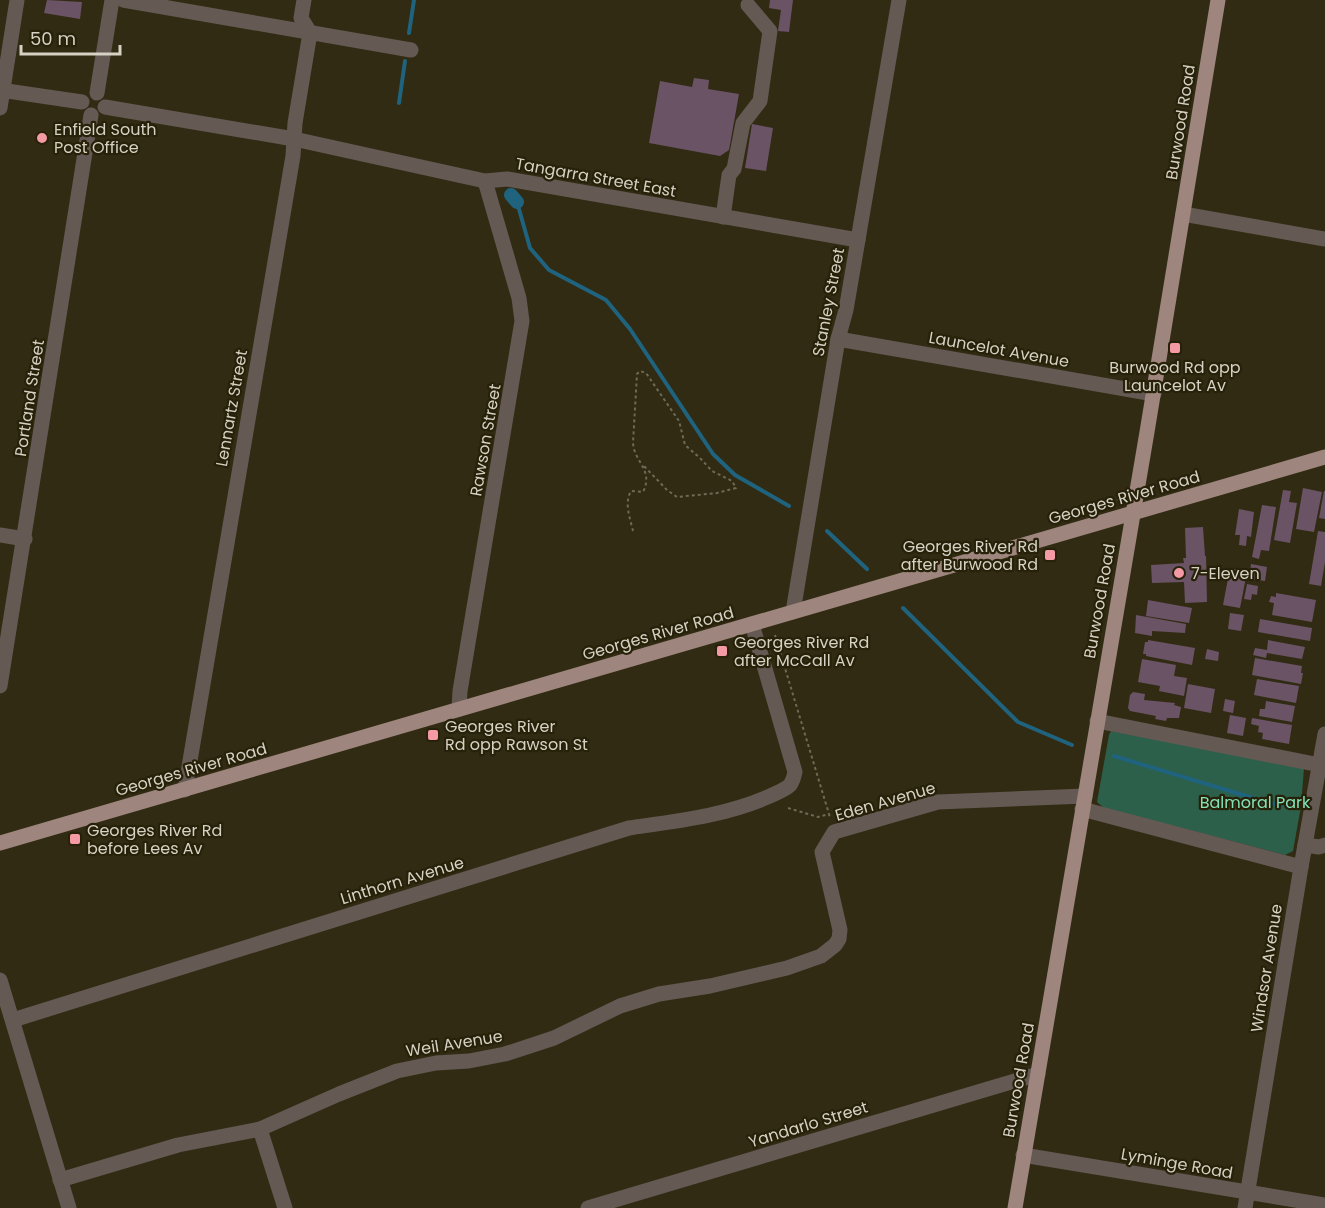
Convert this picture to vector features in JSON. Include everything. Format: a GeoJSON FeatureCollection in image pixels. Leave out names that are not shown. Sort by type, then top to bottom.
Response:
{"type":"FeatureCollection","features":[{"type":"Feature","properties":{"kind":"main road","name":"Burwood Road"},"geometry":{"type":"LineString","coordinates":[[1013,1206],[1038,1074],[1154,394],[1218,0]]}},
{"type":"Feature","properties":{"kind":"main road","name":"Georges River Road"},"geometry":{"type":"LineString","coordinates":[[0,843],[1325,456]]}},
{"type":"Feature","properties":{"kind":"street"},"geometry":{"type":"LineString","coordinates":[[0,108],[1,90],[17,0]]}},
{"type":"Feature","properties":{"kind":"street"},"geometry":{"type":"LineString","coordinates":[[97,93],[112,0]]}},
{"type":"Feature","properties":{"kind":"street"},"geometry":{"type":"LineString","coordinates":[[123,0],[411,50]]}},
{"type":"Feature","properties":{"kind":"street","name":"Lennartz Street"},"geometry":{"type":"LineString","coordinates":[[184,790],[291,168],[309,31],[301,18],[304,0]]}},
{"type":"Feature","properties":{"kind":"street","name":"Stanley Street"},"geometry":{"type":"LineString","coordinates":[[793,612],[838,339],[846,310],[899,0]]}},
{"type":"Feature","properties":{"kind":"street"},"geometry":{"type":"LineString","coordinates":[[723,217],[729,175],[734,170],[743,123],[760,101],[770,31],[748,5]]}},
{"type":"Feature","properties":{"kind":"street"},"geometry":{"type":"LineString","coordinates":[[1,90],[100,114],[105,107],[105,100],[97,93],[87,94],[87,109]]}},
{"type":"Feature","properties":{"kind":"street","name":"Tangarra Street East"},"geometry":{"type":"LineString","coordinates":[[105,107],[294,140],[485,180],[507,179],[858,240]]}},
{"type":"Feature","properties":{"kind":"street","name":"Portland Street"},"geometry":{"type":"LineString","coordinates":[[0,686],[25,539],[87,109]]}},
{"type":"Feature","properties":{"kind":"street","name":"Rawson Street"},"geometry":{"type":"LineString","coordinates":[[459,709],[460,691],[522,321],[519,298],[485,180]]}},
{"type":"Feature","properties":{"kind":"street"},"geometry":{"type":"LineString","coordinates":[[1183,214],[1325,239]]}},
{"type":"Feature","properties":{"kind":"street","name":"Launcelot Avenue"},"geometry":{"type":"LineString","coordinates":[[838,339],[1154,394]]}},
{"type":"Feature","properties":{"kind":"street"},"geometry":{"type":"LineString","coordinates":[[0,535],[25,539]]}},
{"type":"Feature","properties":{"kind":"street","name":"Linthorn Avenue"},"geometry":{"type":"LineString","coordinates":[[13,1020],[629,828],[689,820],[748,804],[783,789],[791,784],[795,772],[752,624]]}},
{"type":"Feature","properties":{"kind":"street"},"geometry":{"type":"LineString","coordinates":[[1097,721],[1320,765]]}},
{"type":"Feature","properties":{"kind":"street","name":"Windsor Avenue"},"geometry":{"type":"LineString","coordinates":[[1246,1200],[1325,735]]}},
{"type":"Feature","properties":{"kind":"street","name":"Eden Avenue"},"geometry":{"type":"LineString","coordinates":[[840,930],[822,852],[834,832],[938,802],[1083,802],[1301,867]]}},
{"type":"Feature","properties":{"kind":"street"},"geometry":{"type":"LineString","coordinates":[[1305,845],[1319,847],[1325,845]]}},
{"type":"Feature","properties":{"kind":"street","name":"Weil Avenue"},"geometry":{"type":"LineString","coordinates":[[60,1180],[178,1145],[260,1129],[397,1071],[436,1063],[469,1061],[505,1054],[554,1038],[620,1006],[659,994],[710,986],[786,968],[821,956],[835,945],[839,939],[840,930]]}},
{"type":"Feature","properties":{"kind":"street"},"geometry":{"type":"LineString","coordinates":[[0,980],[69,1208]]}},
{"type":"Feature","properties":{"kind":"street","name":"Yandarlo Street"},"geometry":{"type":"LineString","coordinates":[[588,1208],[1038,1074]]}},
{"type":"Feature","properties":{"kind":"street"},"geometry":{"type":"LineString","coordinates":[[260,1129],[285,1208]]}},
{"type":"Feature","properties":{"kind":"street","name":"Lyminge Road"},"geometry":{"type":"LineString","coordinates":[[1023,1155],[1246,1200],[1325,1205]]}},
{"type":"Feature","properties":{"kind":"path"},"geometry":{"type":"LineString","coordinates":[[633,531],[628,500],[631,491],[644,490],[646,480],[643,465],[633,450],[637,374],[640,371],[646,373],[676,416],[685,445],[712,471],[732,481],[736,488],[717,493],[677,497],[643,465]]}},
{"type":"Feature","properties":{"kind":"path"},"geometry":{"type":"LineString","coordinates":[[1112,503],[1119,499]]}},
{"type":"Feature","properties":{"kind":"path"},"geometry":{"type":"LineString","coordinates":[[775,635],[831,820]]}},
{"type":"Feature","properties":{"kind":"path"},"geometry":{"type":"LineString","coordinates":[[788,808],[818,817],[829,814]]}},
{"type":"Feature","properties":{"kind":"green space","name":"Balmoral Park"},"geometry":{"type":"Polygon","coordinates":[[[1111,731],[1304,768],[1301,806],[1293,851],[1285,855],[1104,808],[1097,802],[1111,731]]]}},
{"type":"Feature","properties":{"kind":"building"},"geometry":{"type":"Polygon","coordinates":[[[47,0],[82,2],[80,19],[44,13],[47,0]]]}},
{"type":"Feature","properties":{"kind":"building"},"geometry":{"type":"Polygon","coordinates":[[[770,0],[793,0],[789,32],[778,31],[781,10],[769,8],[770,0]]]}},
{"type":"Feature","properties":{"kind":"building"},"geometry":{"type":"Polygon","coordinates":[[[694,78],[709,80],[708,89],[739,94],[729,150],[720,156],[649,143],[660,81],[692,87],[694,78]]]}},
{"type":"Feature","properties":{"kind":"building"},"geometry":{"type":"Polygon","coordinates":[[[752,124],[773,128],[766,171],[745,168],[752,124]]]}},
{"type":"Feature","properties":{"kind":"building"},"geometry":{"type":"Polygon","coordinates":[[[1303,488],[1322,492],[1314,532],[1296,529],[1303,488]]]}},
{"type":"Feature","properties":{"kind":"building"},"geometry":{"type":"Polygon","coordinates":[[[1283,490],[1291,491],[1289,502],[1297,503],[1290,543],[1274,540],[1283,490]]]}},
{"type":"Feature","properties":{"kind":"building"},"geometry":{"type":"Polygon","coordinates":[[[1325,491],[1325,519],[1319,518],[1325,491]]]}},
{"type":"Feature","properties":{"kind":"building"},"geometry":{"type":"Polygon","coordinates":[[[1262,505],[1276,507],[1269,551],[1261,550],[1259,559],[1252,557],[1262,505]]]}},
{"type":"Feature","properties":{"kind":"building"},"geometry":{"type":"Polygon","coordinates":[[[1239,509],[1254,512],[1251,537],[1247,536],[1246,546],[1239,545],[1240,535],[1235,535],[1239,509]]]}},
{"type":"Feature","properties":{"kind":"building","name":"7-Eleven"},"geometry":{"type":"Polygon","coordinates":[[[1203,527],[1207,602],[1185,603],[1184,582],[1152,583],[1151,565],[1184,563],[1183,558],[1186,558],[1185,528],[1203,527]]]}},
{"type":"Feature","properties":{"kind":"building"},"geometry":{"type":"Polygon","coordinates":[[[1318,531],[1325,532],[1325,562],[1321,586],[1309,584],[1318,531]]]}},
{"type":"Feature","properties":{"kind":"building"},"geometry":{"type":"Polygon","coordinates":[[[1251,564],[1267,567],[1265,581],[1249,579],[1251,564]]]}},
{"type":"Feature","properties":{"kind":"building"},"geometry":{"type":"Polygon","coordinates":[[[1230,568],[1247,572],[1240,608],[1223,605],[1230,568]]]}},
{"type":"Feature","properties":{"kind":"building"},"geometry":{"type":"Polygon","coordinates":[[[1247,584],[1258,586],[1257,595],[1252,594],[1251,600],[1244,599],[1247,584]]]}},
{"type":"Feature","properties":{"kind":"building"},"geometry":{"type":"Polygon","coordinates":[[[1276,593],[1316,600],[1312,622],[1272,615],[1274,603],[1269,602],[1271,596],[1276,597],[1276,593]]]}},
{"type":"Feature","properties":{"kind":"building"},"geometry":{"type":"Polygon","coordinates":[[[1148,600],[1192,608],[1189,623],[1146,616],[1148,600]]]}},
{"type":"Feature","properties":{"kind":"building"},"geometry":{"type":"Polygon","coordinates":[[[1230,613],[1244,615],[1241,631],[1228,629],[1230,613]]]}},
{"type":"Feature","properties":{"kind":"building"},"geometry":{"type":"Polygon","coordinates":[[[1136,615],[1186,624],[1185,633],[1152,631],[1152,636],[1135,633],[1136,615]]]}},
{"type":"Feature","properties":{"kind":"building"},"geometry":{"type":"Polygon","coordinates":[[[1260,619],[1312,628],[1310,641],[1258,632],[1260,619]]]}},
{"type":"Feature","properties":{"kind":"building"},"geometry":{"type":"Polygon","coordinates":[[[1148,640],[1195,648],[1192,665],[1146,656],[1143,654],[1145,642],[1148,640]]]}},
{"type":"Feature","properties":{"kind":"building"},"geometry":{"type":"Polygon","coordinates":[[[1268,640],[1305,647],[1302,659],[1267,653],[1266,658],[1253,655],[1255,648],[1267,650],[1268,640]]]}},
{"type":"Feature","properties":{"kind":"building"},"geometry":{"type":"Polygon","coordinates":[[[1207,649],[1219,652],[1218,661],[1205,659],[1207,649]]]}},
{"type":"Feature","properties":{"kind":"building"},"geometry":{"type":"Polygon","coordinates":[[[1255,658],[1302,666],[1301,684],[1252,675],[1255,658]]]}},
{"type":"Feature","properties":{"kind":"building"},"geometry":{"type":"Polygon","coordinates":[[[1142,659],[1176,665],[1174,676],[1187,678],[1184,696],[1159,691],[1160,686],[1138,682],[1142,659]]]}},
{"type":"Feature","properties":{"kind":"building"},"geometry":{"type":"Polygon","coordinates":[[[1257,679],[1299,686],[1296,703],[1254,695],[1257,679]]]}},
{"type":"Feature","properties":{"kind":"building"},"geometry":{"type":"Polygon","coordinates":[[[1188,684],[1215,689],[1211,713],[1184,708],[1188,684]]]}},
{"type":"Feature","properties":{"kind":"building"},"geometry":{"type":"Polygon","coordinates":[[[1133,692],[1145,694],[1144,700],[1175,703],[1174,705],[1181,707],[1179,718],[1167,718],[1166,721],[1155,719],[1156,716],[1130,711],[1128,708],[1130,695],[1133,692]]]}},
{"type":"Feature","properties":{"kind":"building"},"geometry":{"type":"Polygon","coordinates":[[[1225,699],[1235,701],[1233,713],[1223,711],[1225,699]]]}},
{"type":"Feature","properties":{"kind":"building"},"geometry":{"type":"Polygon","coordinates":[[[1266,701],[1295,706],[1292,722],[1259,716],[1260,709],[1265,709],[1266,701]]]}},
{"type":"Feature","properties":{"kind":"building"},"geometry":{"type":"Polygon","coordinates":[[[1230,715],[1246,718],[1243,736],[1227,733],[1230,715]]]}},
{"type":"Feature","properties":{"kind":"building"},"geometry":{"type":"Polygon","coordinates":[[[1252,718],[1292,725],[1289,744],[1262,739],[1263,733],[1258,732],[1259,726],[1251,724],[1252,718]]]}},
{"type":"Feature","properties":{"kind":"waterway"},"geometry":{"type":"LineString","coordinates":[[409,33],[414,0]]}},
{"type":"Feature","properties":{"kind":"waterway"},"geometry":{"type":"LineString","coordinates":[[399,103],[405,61]]}},
{"type":"Feature","properties":{"kind":"waterway"},"geometry":{"type":"LineString","coordinates":[[511,195],[517,202]]}},
{"type":"Feature","properties":{"kind":"waterway"},"geometry":{"type":"LineString","coordinates":[[517,202],[530,248],[549,270],[606,300],[630,329],[713,454],[735,475],[789,506]]}},
{"type":"Feature","properties":{"kind":"waterway"},"geometry":{"type":"LineString","coordinates":[[827,531],[867,569]]}},
{"type":"Feature","properties":{"kind":"waterway"},"geometry":{"type":"LineString","coordinates":[[903,608],[1018,722],[1072,745]]}},
{"type":"Feature","properties":{"kind":"waterway"},"geometry":{"type":"LineString","coordinates":[[1114,756],[1266,802],[1284,805],[1299,804]]}},
{"type":"Feature","properties":{"kind":"place","name":"Enfield South Post Office"},"geometry":{"type":"Point","coordinates":[42,138]}},
{"type":"Feature","properties":{"kind":"place","name":"Burwood Rd opp Launcelot Av"},"geometry":{"type":"Point","coordinates":[1175,348]}},
{"type":"Feature","properties":{"kind":"place","name":"Georges River Rd after Burwood Rd"},"geometry":{"type":"Point","coordinates":[1050,555]}},
{"type":"Feature","properties":{"kind":"place","name":"7-Eleven"},"geometry":{"type":"Point","coordinates":[1179,573]}},
{"type":"Feature","properties":{"kind":"place","name":"Georges River Rd after McCall Av"},"geometry":{"type":"Point","coordinates":[722,651]}},
{"type":"Feature","properties":{"kind":"place","name":"Georges River Rd opp Rawson St"},"geometry":{"type":"Point","coordinates":[433,735]}},
{"type":"Feature","properties":{"kind":"place","name":"Georges River Rd before Lees Av"},"geometry":{"type":"Point","coordinates":[75,839]}}]}
